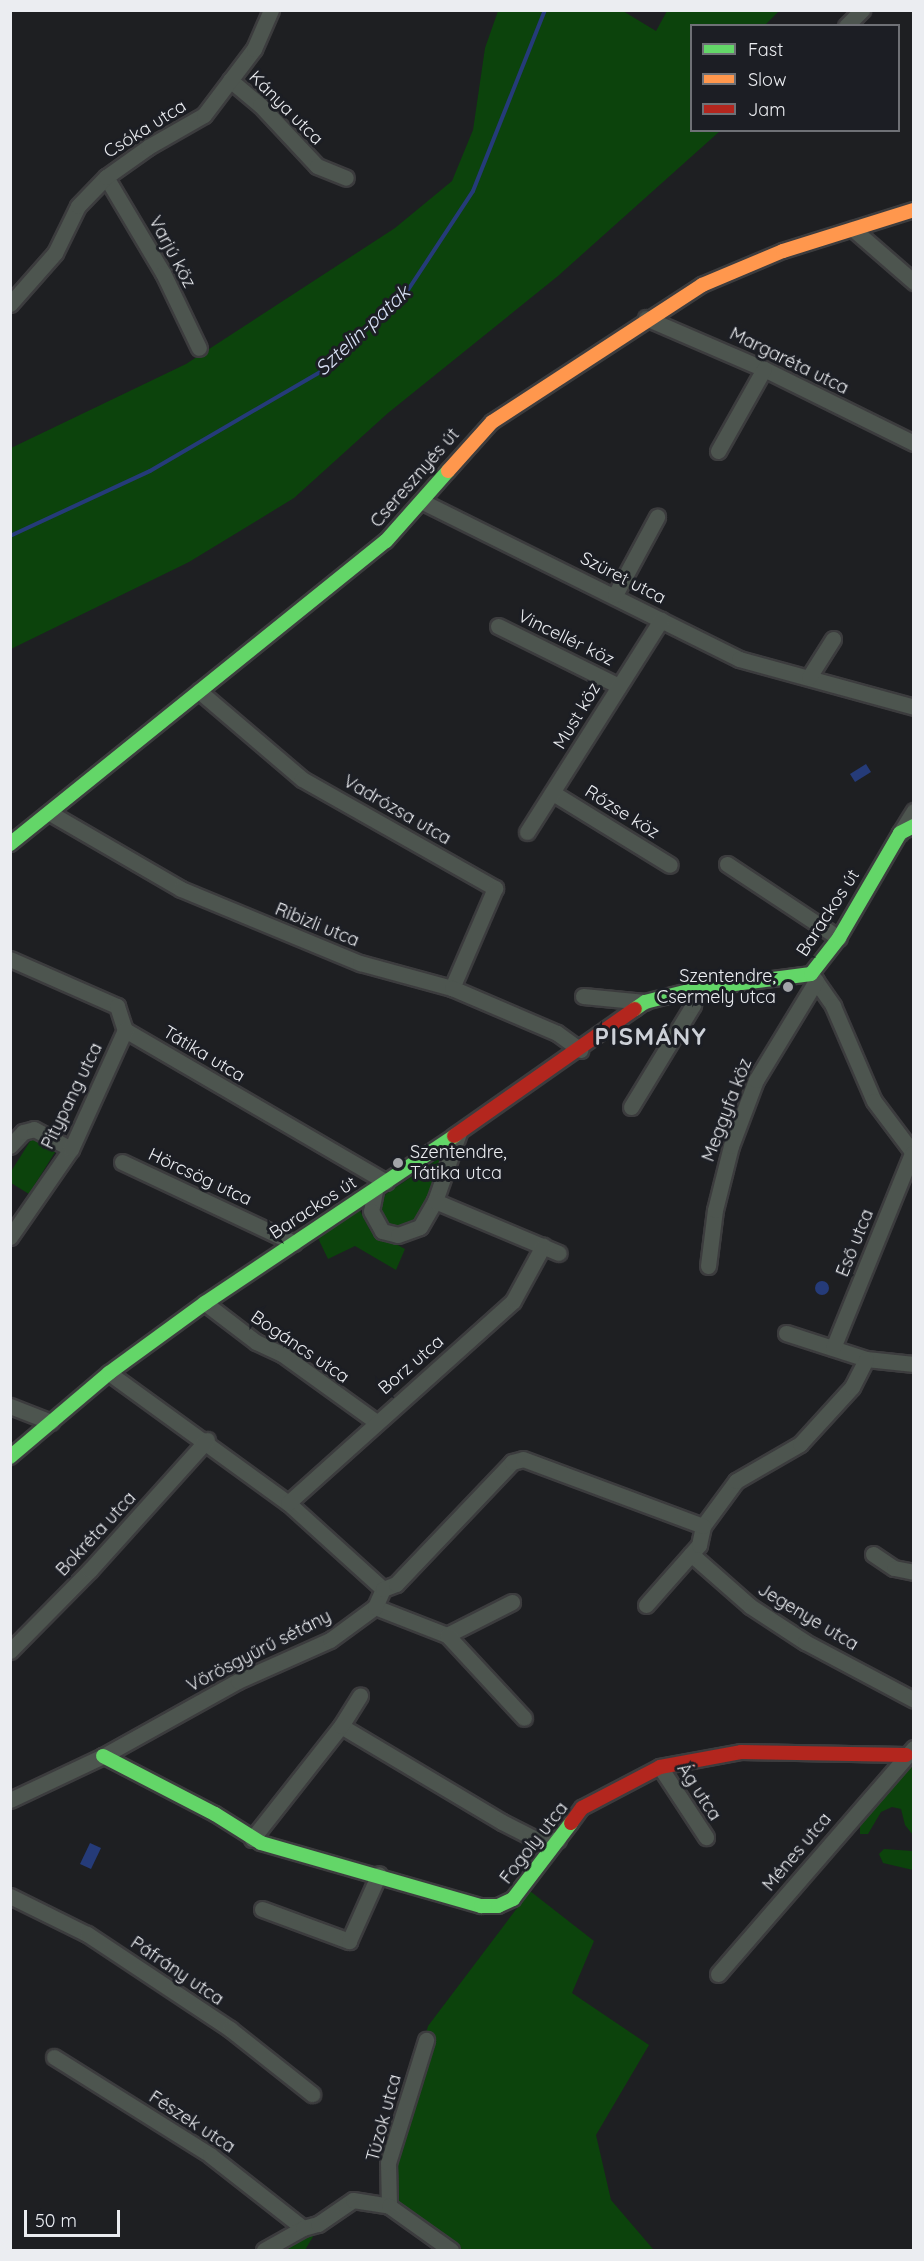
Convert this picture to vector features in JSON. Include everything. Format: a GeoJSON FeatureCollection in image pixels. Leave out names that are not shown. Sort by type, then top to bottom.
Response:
{"type":"FeatureCollection","features":[{"type":"Feature","properties":{"kind":"street","name":"Csóka utca"},"geometry":{"type":"LineString","coordinates":[[10,304],[55,253],[78,207],[106,177],[148,147],[204,115],[254,49],[271,10]]}},
{"type":"Feature","properties":{"kind":"street"},"geometry":{"type":"LineString","coordinates":[[848,24],[862,10]]}},
{"type":"Feature","properties":{"kind":"street","name":"Kánya utca"},"geometry":{"type":"LineString","coordinates":[[230,80],[260,105],[317,166],[346,178]]}},
{"type":"Feature","properties":{"kind":"street","name":"Varjú köz"},"geometry":{"type":"LineString","coordinates":[[106,177],[163,273],[199,348]]}},
{"type":"Feature","properties":{"kind":"street","name":"Cseresznyés út"},"geometry":{"type":"LineString","coordinates":[[13,840],[50,813],[386,541],[492,422],[646,318],[702,285],[853,229],[914,210]]}},
{"type":"Feature","properties":{"kind":"street"},"geometry":{"type":"LineString","coordinates":[[853,229],[914,282]]}},
{"type":"Feature","properties":{"kind":"street","name":"Margaréta utca"},"geometry":{"type":"LineString","coordinates":[[646,318],[764,369],[914,443]]}},
{"type":"Feature","properties":{"kind":"street"},"geometry":{"type":"LineString","coordinates":[[718,451],[764,369]]}},
{"type":"Feature","properties":{"kind":"street","name":"Szüret utca"},"geometry":{"type":"LineString","coordinates":[[423,502],[615,595],[738,659],[914,706]]}},
{"type":"Feature","properties":{"kind":"street"},"geometry":{"type":"LineString","coordinates":[[615,595],[657,517]]}},
{"type":"Feature","properties":{"kind":"street","name":"Must köz"},"geometry":{"type":"LineString","coordinates":[[527,832],[553,793],[617,685],[661,620]]}},
{"type":"Feature","properties":{"kind":"street","name":"Vincellér köz"},"geometry":{"type":"LineString","coordinates":[[498,626],[617,685]]}},
{"type":"Feature","properties":{"kind":"street"},"geometry":{"type":"LineString","coordinates":[[809,677],[832,639]]}},
{"type":"Feature","properties":{"kind":"street","name":"Vadrózsa utca"},"geometry":{"type":"LineString","coordinates":[[199,691],[302,779],[495,888],[452,988]]}},
{"type":"Feature","properties":{"kind":"street","name":"Rőzse köz"},"geometry":{"type":"LineString","coordinates":[[553,793],[670,865]]}},
{"type":"Feature","properties":{"kind":"street"},"geometry":{"type":"LineString","coordinates":[[907,829],[914,811]]}},
{"type":"Feature","properties":{"kind":"street","name":"Ribizli utca"},"geometry":{"type":"LineString","coordinates":[[50,813],[181,889],[266,927],[360,963],[452,988],[557,1033],[580,1050]]}},
{"type":"Feature","properties":{"kind":"street","name":"Barackos út"},"geometry":{"type":"LineString","coordinates":[[583,996],[645,1002],[696,989],[813,977],[907,829]]}},
{"type":"Feature","properties":{"kind":"street"},"geometry":{"type":"LineString","coordinates":[[727,864],[839,938]]}},
{"type":"Feature","properties":{"kind":"street"},"geometry":{"type":"LineString","coordinates":[[10,959],[117,1006],[125,1030]]}},
{"type":"Feature","properties":{"kind":"street"},"geometry":{"type":"LineString","coordinates":[[813,977],[833,1006],[874,1101],[913,1154]]}},
{"type":"Feature","properties":{"kind":"street","name":"Meggyfa köz"},"geometry":{"type":"LineString","coordinates":[[708,1266],[716,1210],[731,1146],[756,1080],[813,977]]}},
{"type":"Feature","properties":{"kind":"street"},"geometry":{"type":"LineString","coordinates":[[631,1107],[693,1005],[696,989]]}},
{"type":"Feature","properties":{"kind":"street","name":"Barackos út"},"geometry":{"type":"LineString","coordinates":[[10,1457],[109,1373],[205,1303],[381,1187],[580,1050],[645,1002]]}},
{"type":"Feature","properties":{"kind":"street","name":"Pitypang utca"},"geometry":{"type":"LineString","coordinates":[[10,1237],[71,1149],[125,1030]]}},
{"type":"Feature","properties":{"kind":"street","name":"Tátika utca"},"geometry":{"type":"LineString","coordinates":[[125,1030],[381,1187]]}},
{"type":"Feature","properties":{"kind":"street"},"geometry":{"type":"LineString","coordinates":[[10,1146],[23,1132],[34,1129],[71,1149]]}},
{"type":"Feature","properties":{"kind":"street"},"geometry":{"type":"LineString","coordinates":[[381,1187],[371,1211],[373,1220],[390,1234],[406,1234],[420,1227],[435,1201],[459,1133]]}},
{"type":"Feature","properties":{"kind":"street","name":"Eső utca"},"geometry":{"type":"LineString","coordinates":[[833,1348],[913,1154]]}},
{"type":"Feature","properties":{"kind":"street","name":"Hörcsög utca"},"geometry":{"type":"LineString","coordinates":[[122,1162],[294,1243]]}},
{"type":"Feature","properties":{"kind":"street"},"geometry":{"type":"LineString","coordinates":[[435,1201],[559,1253]]}},
{"type":"Feature","properties":{"kind":"street","name":"Borz utca"},"geometry":{"type":"LineString","coordinates":[[288,1503],[375,1421],[513,1301],[543,1246]]}},
{"type":"Feature","properties":{"kind":"street","name":"Bogáncs utca"},"geometry":{"type":"LineString","coordinates":[[205,1303],[256,1342],[282,1354],[375,1421]]}},
{"type":"Feature","properties":{"kind":"street"},"geometry":{"type":"LineString","coordinates":[[786,1333],[866,1359],[914,1364]]}},
{"type":"Feature","properties":{"kind":"street"},"geometry":{"type":"LineString","coordinates":[[646,1605],[699,1545],[703,1526],[736,1481],[747,1472],[785,1455],[831,1412],[852,1387],[866,1359]]}},
{"type":"Feature","properties":{"kind":"street"},"geometry":{"type":"LineString","coordinates":[[109,1373],[207,1440],[288,1503],[383,1589],[396,1584],[512,1462],[523,1459],[703,1526]]}},
{"type":"Feature","properties":{"kind":"street"},"geometry":{"type":"LineString","coordinates":[[10,1406],[51,1422]]}},
{"type":"Feature","properties":{"kind":"street","name":"Bokréta utca"},"geometry":{"type":"LineString","coordinates":[[10,1651],[90,1570],[207,1440]]}},
{"type":"Feature","properties":{"kind":"street","name":"Jegenye utca"},"geometry":{"type":"LineString","coordinates":[[691,1554],[759,1612],[914,1700]]}},
{"type":"Feature","properties":{"kind":"street"},"geometry":{"type":"LineString","coordinates":[[873,1554],[894,1568],[914,1572]]}},
{"type":"Feature","properties":{"kind":"street","name":"Vörösgyűrű sétány"},"geometry":{"type":"LineString","coordinates":[[10,1800],[103,1756],[238,1681],[330,1640],[375,1607],[383,1589]]}},
{"type":"Feature","properties":{"kind":"street"},"geometry":{"type":"LineString","coordinates":[[447,1635],[512,1602]]}},
{"type":"Feature","properties":{"kind":"street"},"geometry":{"type":"LineString","coordinates":[[375,1607],[447,1635],[525,1718]]}},
{"type":"Feature","properties":{"kind":"street"},"geometry":{"type":"LineString","coordinates":[[252,1839],[340,1726],[360,1695]]}},
{"type":"Feature","properties":{"kind":"street"},"geometry":{"type":"LineString","coordinates":[[340,1726],[502,1822],[535,1839],[558,1840]]}},
{"type":"Feature","properties":{"kind":"street","name":"Fogoly utca"},"geometry":{"type":"LineString","coordinates":[[103,1756],[215,1814],[252,1839],[379,1874],[481,1906],[498,1906],[513,1899],[582,1808],[660,1767],[741,1752],[910,1751]]}},
{"type":"Feature","properties":{"kind":"street","name":"Ménes utca"},"geometry":{"type":"LineString","coordinates":[[718,1974],[910,1751]]}},
{"type":"Feature","properties":{"kind":"street","name":"Ág utca"},"geometry":{"type":"LineString","coordinates":[[660,1767],[706,1837]]}},
{"type":"Feature","properties":{"kind":"street"},"geometry":{"type":"LineString","coordinates":[[262,1910],[349,1941],[379,1874]]}},
{"type":"Feature","properties":{"kind":"street","name":"Páfrány utca"},"geometry":{"type":"LineString","coordinates":[[10,1896],[87,1934],[230,2029],[312,2094]]}},
{"type":"Feature","properties":{"kind":"street","name":"Túzok utca"},"geometry":{"type":"LineString","coordinates":[[389,2206],[388,2163],[426,2040]]}},
{"type":"Feature","properties":{"kind":"street","name":"Fészek utca"},"geometry":{"type":"LineString","coordinates":[[54,2057],[210,2155],[303,2228]]}},
{"type":"Feature","properties":{"kind":"street"},"geometry":{"type":"LineString","coordinates":[[264,2250],[303,2228],[318,2224],[346,2202],[389,2206],[451,2250]]}},
{"type":"Feature","properties":{"kind":"green space"},"geometry":{"type":"Polygon","coordinates":[[[498,11],[623,11],[656,31],[667,11],[779,11],[766,24],[690,24],[690,132],[719,132],[558,276],[388,413],[294,498],[189,562],[11,649],[11,448],[186,364],[395,228],[452,181],[473,130],[485,48],[498,11]]]}},
{"type":"Feature","properties":{"kind":"green space"},"geometry":{"type":"Polygon","coordinates":[[[34,1135],[57,1149],[29,1194],[11,1183],[10,1173],[34,1135]]]}},
{"type":"Feature","properties":{"kind":"green space"},"geometry":{"type":"Polygon","coordinates":[[[448,1152],[423,1218],[407,1229],[383,1224],[378,1214],[380,1202],[386,1194],[448,1152]]]}},
{"type":"Feature","properties":{"kind":"green space"},"geometry":{"type":"Polygon","coordinates":[[[358,1207],[370,1230],[405,1249],[396,1270],[355,1246],[328,1259],[316,1234],[358,1207]]]}},
{"type":"Feature","properties":{"kind":"green space"},"geometry":{"type":"Polygon","coordinates":[[[913,1759],[913,1835],[905,1825],[901,1809],[892,1807],[881,1812],[868,1834],[860,1834],[860,1820],[913,1759]]]}},
{"type":"Feature","properties":{"kind":"green space"},"geometry":{"type":"Polygon","coordinates":[[[884,1849],[913,1851],[913,1870],[883,1863],[879,1854],[884,1849]]]}},
{"type":"Feature","properties":{"kind":"green space"},"geometry":{"type":"Polygon","coordinates":[[[530,1891],[594,1941],[572,1993],[649,2045],[596,2135],[611,2200],[653,2249],[660,2250],[436,2250],[384,2213],[389,2162],[428,2026],[530,1891]]]}},
{"type":"Feature","properties":{"kind":"green space"},"geometry":{"type":"Polygon","coordinates":[[[317,2230],[305,2250],[273,2250],[317,2230]]]}},
{"type":"Feature","properties":{"kind":"water"},"geometry":{"type":"Polygon","coordinates":[[[866,764],[871,772],[855,782],[850,774],[866,764]]]}},
{"type":"Feature","properties":{"kind":"water"},"geometry":{"type":"Polygon","coordinates":[[[822,1281],[827,1283],[829,1288],[827,1293],[822,1295],[817,1293],[815,1288],[817,1283],[822,1281]]]}},
{"type":"Feature","properties":{"kind":"water"},"geometry":{"type":"Polygon","coordinates":[[[90,1843],[101,1848],[91,1869],[80,1864],[90,1843]]]}},
{"type":"Feature","properties":{"kind":"waterway","name":"Sztelin-patak"},"geometry":{"type":"LineString","coordinates":[[10,536],[150,471],[320,372],[408,290],[473,191],[545,10]]}},
{"type":"Feature","properties":{"kind":"traffic: fast"},"geometry":{"type":"LineString","coordinates":[[10,844],[386,541],[448,471]]}},
{"type":"Feature","properties":{"kind":"traffic: fast"},"geometry":{"type":"LineString","coordinates":[[635,1009],[645,1002],[696,989],[811,974],[839,938],[900,833],[914,826]]}},
{"type":"Feature","properties":{"kind":"traffic: fast"},"geometry":{"type":"LineString","coordinates":[[10,1457],[109,1373],[205,1303],[454,1136]]}},
{"type":"Feature","properties":{"kind":"traffic: fast"},"geometry":{"type":"LineString","coordinates":[[103,1756],[215,1814],[261,1843],[481,1906],[498,1906],[513,1899],[571,1823]]}},
{"type":"Feature","properties":{"kind":"traffic: slow"},"geometry":{"type":"LineString","coordinates":[[448,471],[492,422],[702,285],[783,251],[914,210]]}},
{"type":"Feature","properties":{"kind":"traffic: jam"},"geometry":{"type":"LineString","coordinates":[[454,1136],[635,1009]]}},
{"type":"Feature","properties":{"kind":"traffic: jam"},"geometry":{"type":"LineString","coordinates":[[571,1823],[582,1808],[660,1767],[741,1752],[906,1755]]}},
{"type":"Feature","properties":{"kind":"place","name":"Szentendre, Csermely utca"},"geometry":{"type":"Point","coordinates":[788,987]}},
{"type":"Feature","properties":{"kind":"place","name":"Szentendre, Tátika utca"},"geometry":{"type":"Point","coordinates":[398,1163]}},
{"type":"Feature","properties":{"kind":"district","name":"PISMÁNY"},"geometry":{"type":"Point","coordinates":[651,1037]}}]}
